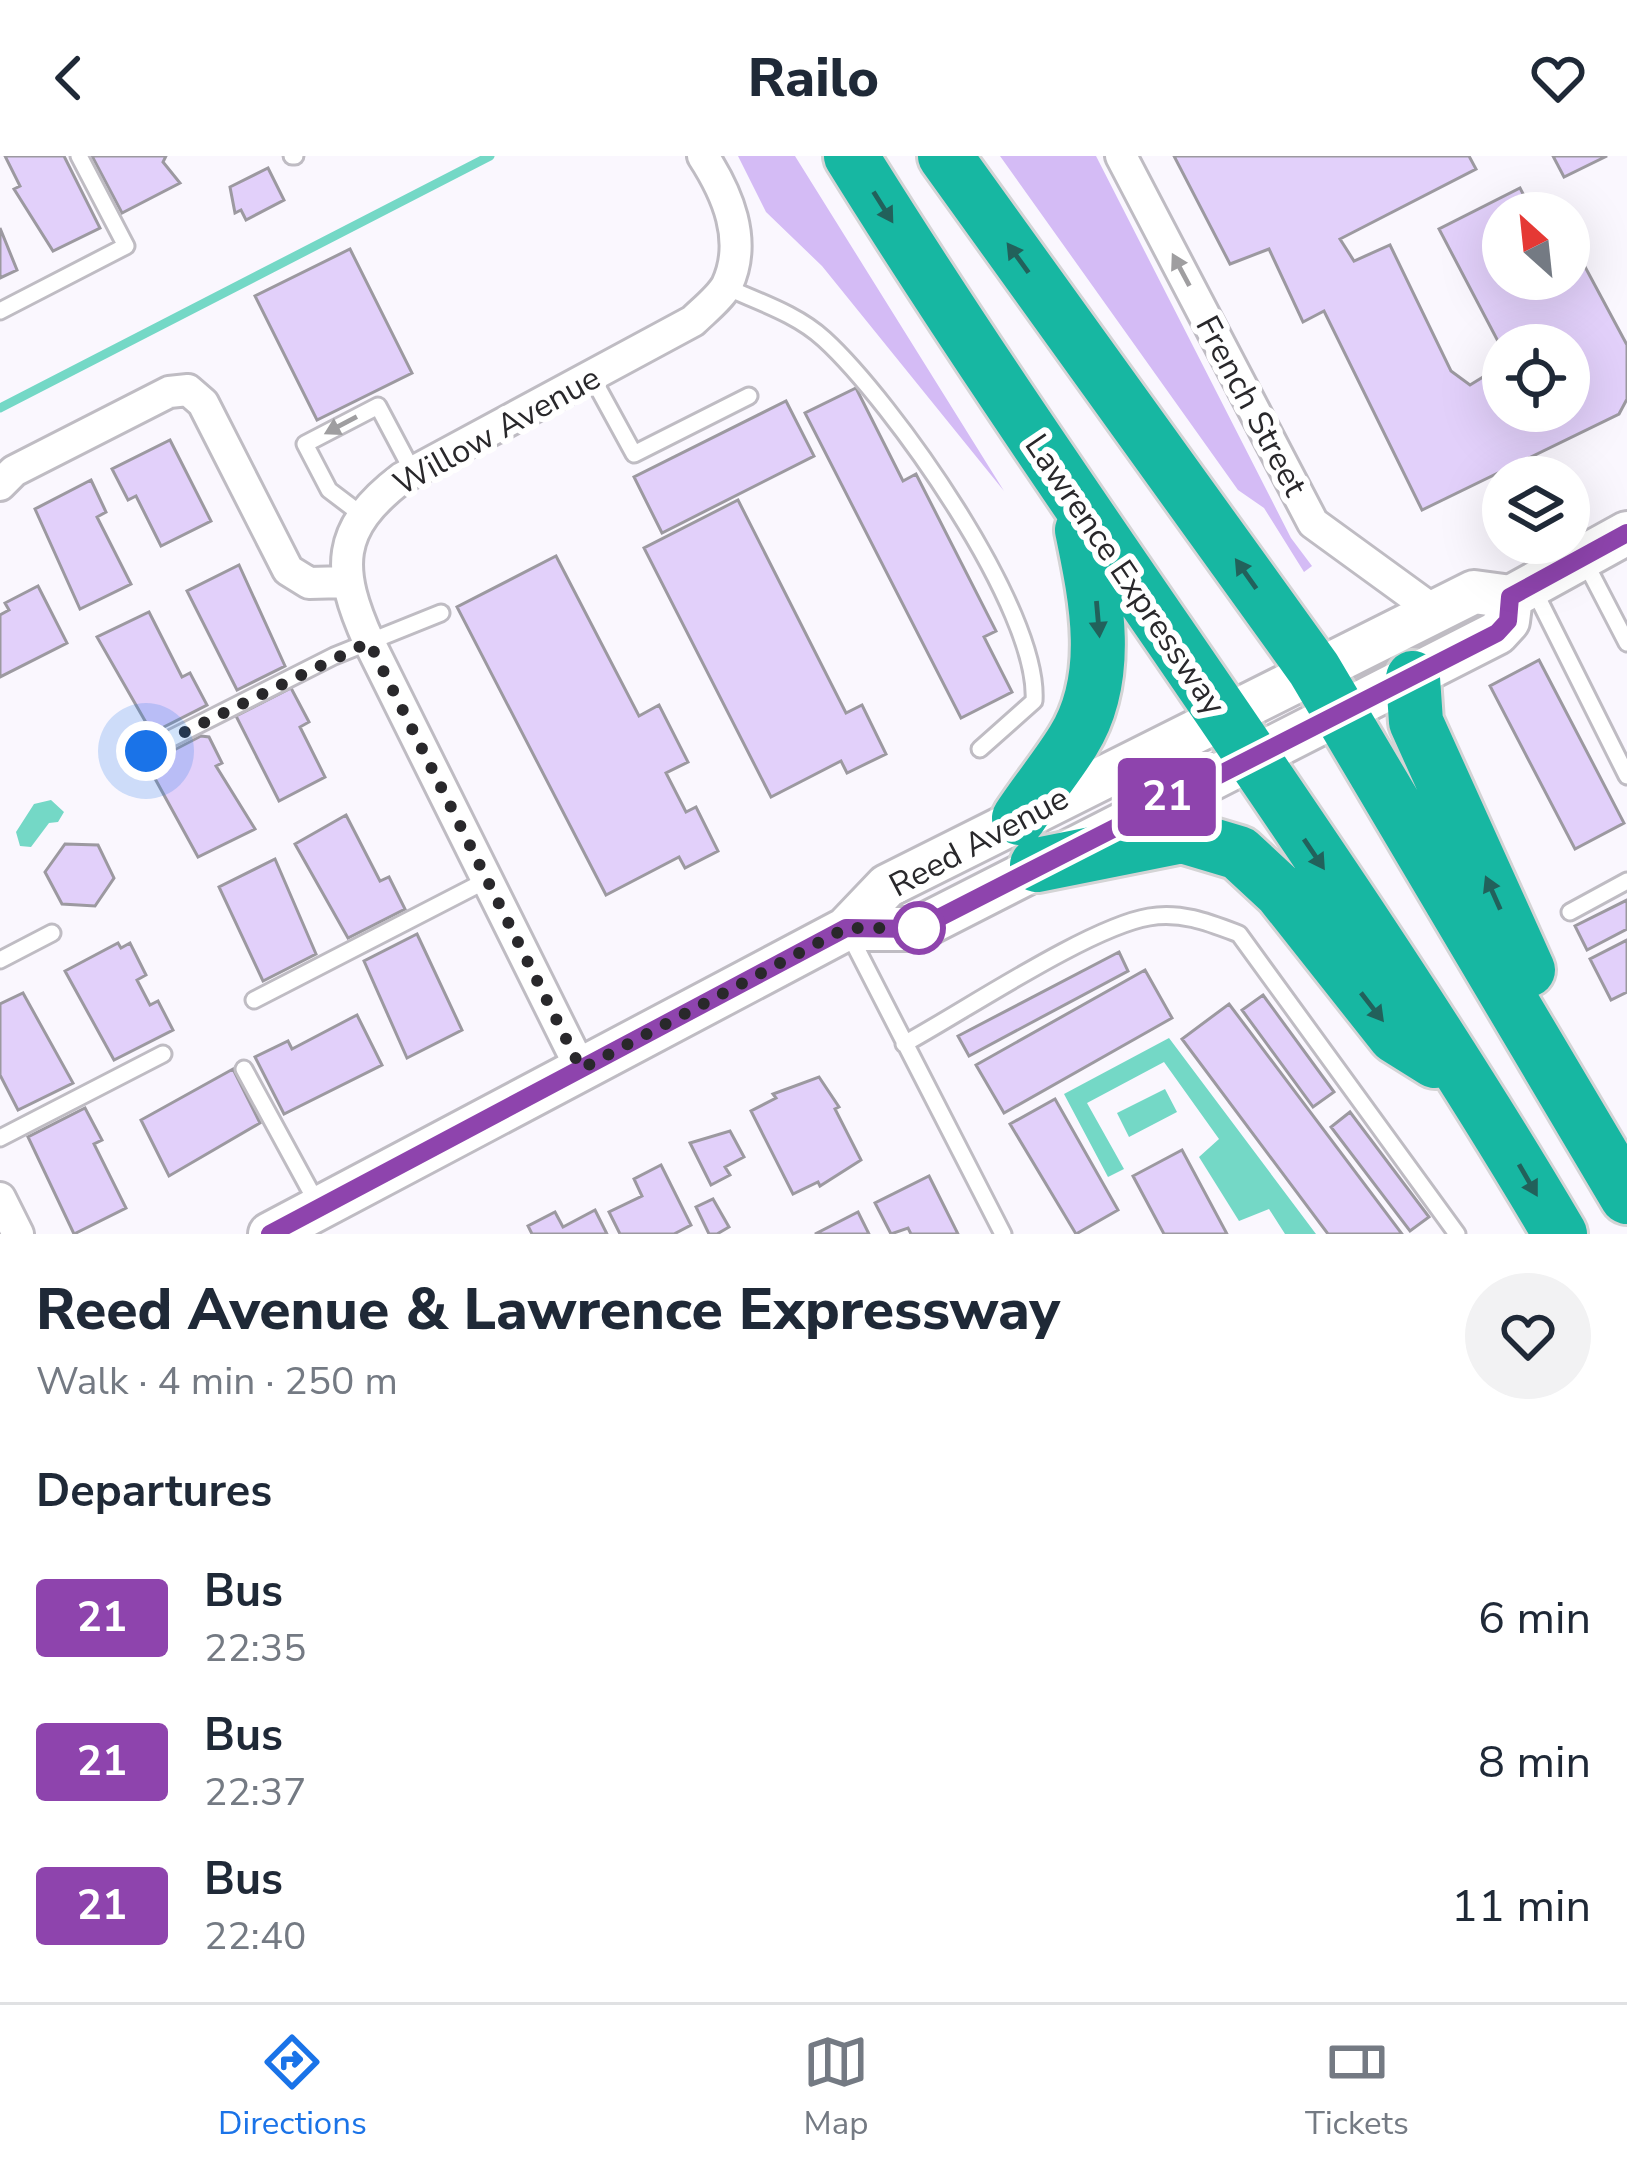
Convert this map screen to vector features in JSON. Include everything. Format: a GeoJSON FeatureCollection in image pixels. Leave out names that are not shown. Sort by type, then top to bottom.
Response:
{"type":"FeatureCollection","features":[{"type":"Feature","properties":{"kind":"highway","name":"Lawrence Expressway"},"geometry":{"type":"LineString","coordinates":[[851,156],[1077,504],[1472,1085],[1560,1234]]}},
{"type":"Feature","properties":{"kind":"highway"},"geometry":{"type":"LineString","coordinates":[[945,156],[1327,691],[1627,1194]]}},
{"type":"Feature","properties":{"kind":"highway"},"geometry":{"type":"LineString","coordinates":[[1077,504],[1100,638],[1073,740],[1028,841],[1182,836],[1239,853],[1281,892],[1395,1036],[1472,1085]]}},
{"type":"Feature","properties":{"kind":"highway"},"geometry":{"type":"LineString","coordinates":[[1413,677],[1416,722],[1627,1194]]}},
{"type":"Feature","properties":{"kind":"main road"},"geometry":{"type":"LineString","coordinates":[[1590,553],[1627,532]]}},
{"type":"Feature","properties":{"kind":"main road"},"geometry":{"type":"LineString","coordinates":[[1327,691],[1434,611],[1474,592],[1521,591],[1570,564]]}},
{"type":"Feature","properties":{"kind":"main road"},"geometry":{"type":"LineString","coordinates":[[1327,691],[1413,677],[1497,633],[1521,591]]}},
{"type":"Feature","properties":{"kind":"main road","name":"Reed Avenue"},"geometry":{"type":"LineString","coordinates":[[270,1234],[846,928],[887,886],[1028,841],[1327,691]]}},
{"type":"Feature","properties":{"kind":"street"},"geometry":{"type":"LineString","coordinates":[[703,156],[727,193],[736,242],[726,287]]}},
{"type":"Feature","properties":{"kind":"street","name":"French Street"},"geometry":{"type":"LineString","coordinates":[[1121,156],[1313,523],[1434,611]]}},
{"type":"Feature","properties":{"kind":"street","name":"Willow Avenue"},"geometry":{"type":"LineString","coordinates":[[347,583],[346,554],[362,515],[413,472],[693,322],[726,287]]}},
{"type":"Feature","properties":{"kind":"street"},"geometry":{"type":"LineString","coordinates":[[0,485],[14,471],[169,392],[188,390],[203,403],[288,570],[309,583],[347,583],[369,642],[581,1069]]}},
{"type":"Feature","properties":{"kind":"street"},"geometry":{"type":"LineString","coordinates":[[0,1198],[18,1234]]}},
{"type":"Feature","properties":{"kind":"lane"},"geometry":{"type":"LineString","coordinates":[[0,311],[127,247],[79,156]]}},
{"type":"Feature","properties":{"kind":"lane"},"geometry":{"type":"LineString","coordinates":[[726,287],[799,321],[825,340],[932,467],[1025,638],[1035,683],[1034,700],[980,748]]}},
{"type":"Feature","properties":{"kind":"lane"},"geometry":{"type":"LineString","coordinates":[[593,379],[634,454],[749,397]]}},
{"type":"Feature","properties":{"kind":"lane"},"geometry":{"type":"LineString","coordinates":[[362,515],[329,490],[305,444],[378,406],[413,472]]}},
{"type":"Feature","properties":{"kind":"lane"},"geometry":{"type":"LineString","coordinates":[[1587,564],[1627,643]]}},
{"type":"Feature","properties":{"kind":"lane"},"geometry":{"type":"LineString","coordinates":[[1521,591],[1627,776]]}},
{"type":"Feature","properties":{"kind":"lane"},"geometry":{"type":"LineString","coordinates":[[146,751],[369,642],[441,613]]}},
{"type":"Feature","properties":{"kind":"lane"},"geometry":{"type":"LineString","coordinates":[[254,1000],[487,880]]}},
{"type":"Feature","properties":{"kind":"lane"},"geometry":{"type":"LineString","coordinates":[[1570,912],[1627,881]]}},
{"type":"Feature","properties":{"kind":"lane"},"geometry":{"type":"LineString","coordinates":[[904,1044],[1107,932],[1150,916],[1192,917],[1239,934],[1457,1234]]}},
{"type":"Feature","properties":{"kind":"lane"},"geometry":{"type":"LineString","coordinates":[[846,928],[1003,1234]]}},
{"type":"Feature","properties":{"kind":"lane"},"geometry":{"type":"LineString","coordinates":[[0,960],[52,933]]}},
{"type":"Feature","properties":{"kind":"lane"},"geometry":{"type":"LineString","coordinates":[[0,1138],[164,1054]]}},
{"type":"Feature","properties":{"kind":"lane"},"geometry":{"type":"LineString","coordinates":[[244,1069],[320,1208]]}},
{"type":"Feature","properties":{"kind":"shaded area"},"geometry":{"type":"Polygon","coordinates":[[[738,156],[795,156],[1004,491],[822,266],[766,212],[738,156]]]}},
{"type":"Feature","properties":{"kind":"shaded area"},"geometry":{"type":"Polygon","coordinates":[[[1000,156],[1096,156],[1291,538],[1312,566],[1304,572],[1264,508],[1238,490],[1000,156]]]}},
{"type":"Feature","properties":{"kind":"shaded area"},"geometry":{"type":"Polygon","coordinates":[[[51,800],[64,812],[58,822],[49,823],[31,847],[20,846],[16,832],[34,804],[51,800]]]}},
{"type":"Feature","properties":{"kind":"shaded area"},"geometry":{"type":"Polygon","coordinates":[[[1169,1038],[1316,1234],[1285,1234],[1269,1209],[1239,1221],[1199,1157],[1219,1139],[1164,1062],[1087,1103],[1124,1169],[1108,1177],[1064,1094],[1169,1038]]]}},
{"type":"Feature","properties":{"kind":"shaded area"},"geometry":{"type":"Polygon","coordinates":[[[1165,1089],[1177,1112],[1129,1137],[1117,1113],[1165,1089]]]}},
{"type":"Feature","properties":{"kind":"building"},"geometry":{"type":"Polygon","coordinates":[[[5,156],[64,156],[100,228],[53,251],[14,189],[20,186],[5,156]]]}},
{"type":"Feature","properties":{"kind":"building"},"geometry":{"type":"Polygon","coordinates":[[[92,156],[166,156],[163,162],[180,183],[122,213],[92,156]]]}},
{"type":"Feature","properties":{"kind":"building"},"geometry":{"type":"Polygon","coordinates":[[[1174,156],[1469,156],[1476,169],[1340,239],[1354,261],[1390,245],[1451,371],[1470,385],[1482,378],[1482,432],[1582,432],[1533,456],[1482,456],[1482,481],[1422,510],[1324,311],[1303,322],[1269,249],[1230,264],[1174,156]]]}},
{"type":"Feature","properties":{"kind":"building"},"geometry":{"type":"Polygon","coordinates":[[[1553,156],[1607,156],[1564,177],[1553,156]]]}},
{"type":"Feature","properties":{"kind":"building"},"geometry":{"type":"Polygon","coordinates":[[[268,168],[284,200],[246,220],[241,210],[235,213],[230,187],[268,168]]]}},
{"type":"Feature","properties":{"kind":"building"},"geometry":{"type":"Polygon","coordinates":[[[1482,207],[1482,300],[1590,300],[1590,276],[1627,345],[1627,399],[1619,414],[1590,428],[1590,324],[1489,324],[1439,229],[1482,207]]]}},
{"type":"Feature","properties":{"kind":"building"},"geometry":{"type":"Polygon","coordinates":[[[0,228],[17,270],[0,278],[0,228]]]}},
{"type":"Feature","properties":{"kind":"building"},"geometry":{"type":"Polygon","coordinates":[[[350,249],[412,373],[317,420],[255,296],[350,249]]]}},
{"type":"Feature","properties":{"kind":"building"},"geometry":{"type":"Polygon","coordinates":[[[856,388],[903,481],[916,474],[996,631],[984,637],[1012,692],[961,718],[805,413],[856,388]]]}},
{"type":"Feature","properties":{"kind":"building"},"geometry":{"type":"Polygon","coordinates":[[[786,401],[814,456],[662,533],[634,477],[786,401]]]}},
{"type":"Feature","properties":{"kind":"building"},"geometry":{"type":"Polygon","coordinates":[[[170,440],[211,521],[161,546],[136,496],[128,500],[112,469],[170,440]]]}},
{"type":"Feature","properties":{"kind":"building"},"geometry":{"type":"Polygon","coordinates":[[[91,480],[106,512],[97,517],[131,584],[80,609],[35,509],[91,480]]]}},
{"type":"Feature","properties":{"kind":"building"},"geometry":{"type":"Polygon","coordinates":[[[738,500],[846,713],[862,705],[886,754],[847,773],[841,761],[771,797],[644,548],[738,500]]]}},
{"type":"Feature","properties":{"kind":"building"},"geometry":{"type":"Polygon","coordinates":[[[556,556],[639,716],[659,705],[688,762],[666,773],[686,812],[696,807],[718,851],[685,868],[679,857],[606,895],[457,607],[556,556]]]}},
{"type":"Feature","properties":{"kind":"building"},"geometry":{"type":"Polygon","coordinates":[[[239,565],[285,666],[237,690],[187,591],[239,565]]]}},
{"type":"Feature","properties":{"kind":"building"},"geometry":{"type":"Polygon","coordinates":[[[38,586],[67,643],[0,677],[0,615],[9,610],[5,603],[38,586]]]}},
{"type":"Feature","properties":{"kind":"building"},"geometry":{"type":"Polygon","coordinates":[[[149,612],[182,677],[190,673],[207,705],[152,733],[97,637],[149,612]]]}},
{"type":"Feature","properties":{"kind":"building"},"geometry":{"type":"Polygon","coordinates":[[[1539,660],[1624,823],[1575,849],[1490,686],[1539,660]]]}},
{"type":"Feature","properties":{"kind":"building"},"geometry":{"type":"Polygon","coordinates":[[[291,688],[309,722],[300,727],[325,777],[279,801],[236,716],[291,688]]]}},
{"type":"Feature","properties":{"kind":"building"},"geometry":{"type":"Polygon","coordinates":[[[201,736],[209,737],[222,763],[216,766],[255,829],[198,857],[147,764],[201,736]]]}},
{"type":"Feature","properties":{"kind":"building"},"geometry":{"type":"Polygon","coordinates":[[[346,815],[380,881],[389,877],[405,909],[348,938],[295,844],[346,815]]]}},
{"type":"Feature","properties":{"kind":"building"},"geometry":{"type":"Polygon","coordinates":[[[65,844],[98,845],[114,878],[95,906],[62,904],[45,872],[65,844]]]}},
{"type":"Feature","properties":{"kind":"building"},"geometry":{"type":"Polygon","coordinates":[[[275,859],[316,954],[263,981],[219,887],[275,859]]]}},
{"type":"Feature","properties":{"kind":"building"},"geometry":{"type":"Polygon","coordinates":[[[1627,900],[1627,929],[1587,950],[1575,926],[1627,900]]]}},
{"type":"Feature","properties":{"kind":"building"},"geometry":{"type":"Polygon","coordinates":[[[417,934],[462,1030],[407,1058],[364,961],[417,934]]]}},
{"type":"Feature","properties":{"kind":"building"},"geometry":{"type":"Polygon","coordinates":[[[1627,940],[1627,992],[1611,1000],[1590,959],[1627,940]]]}},
{"type":"Feature","properties":{"kind":"building"},"geometry":{"type":"Polygon","coordinates":[[[118,943],[121,948],[130,943],[146,975],[137,980],[150,1005],[158,1001],[173,1030],[114,1060],[65,971],[118,943]]]}},
{"type":"Feature","properties":{"kind":"building"},"geometry":{"type":"Polygon","coordinates":[[[1119,952],[1128,971],[969,1056],[958,1036],[1119,952]]]}},
{"type":"Feature","properties":{"kind":"building"},"geometry":{"type":"Polygon","coordinates":[[[1145,970],[1172,1018],[1004,1113],[976,1065],[1145,970]]]}},
{"type":"Feature","properties":{"kind":"building"},"geometry":{"type":"Polygon","coordinates":[[[23,993],[73,1083],[18,1110],[0,1075],[0,1004],[23,993]]]}},
{"type":"Feature","properties":{"kind":"building"},"geometry":{"type":"Polygon","coordinates":[[[1263,995],[1334,1092],[1313,1107],[1242,1010],[1263,995]]]}},
{"type":"Feature","properties":{"kind":"building"},"geometry":{"type":"Polygon","coordinates":[[[1229,1004],[1402,1234],[1328,1234],[1182,1039],[1229,1004]]]}},
{"type":"Feature","properties":{"kind":"building"},"geometry":{"type":"Polygon","coordinates":[[[357,1015],[382,1065],[284,1114],[255,1057],[288,1041],[292,1049],[357,1015]]]}},
{"type":"Feature","properties":{"kind":"building"},"geometry":{"type":"Polygon","coordinates":[[[233,1069],[260,1123],[169,1176],[141,1120],[233,1069]]]}},
{"type":"Feature","properties":{"kind":"building"},"geometry":{"type":"Polygon","coordinates":[[[819,1077],[839,1107],[835,1109],[861,1160],[820,1186],[818,1182],[793,1194],[751,1111],[776,1098],[773,1094],[819,1077]]]}},
{"type":"Feature","properties":{"kind":"building"},"geometry":{"type":"Polygon","coordinates":[[[1055,1099],[1118,1210],[1076,1234],[1010,1124],[1055,1099]]]}},
{"type":"Feature","properties":{"kind":"building"},"geometry":{"type":"Polygon","coordinates":[[[85,1108],[102,1140],[94,1144],[126,1208],[74,1234],[28,1137],[85,1108]]]}},
{"type":"Feature","properties":{"kind":"building"},"geometry":{"type":"Polygon","coordinates":[[[1350,1112],[1429,1217],[1410,1231],[1331,1127],[1350,1112]]]}},
{"type":"Feature","properties":{"kind":"building"},"geometry":{"type":"Polygon","coordinates":[[[730,1131],[744,1157],[725,1167],[730,1175],[711,1185],[690,1143],[730,1131]]]}},
{"type":"Feature","properties":{"kind":"building"},"geometry":{"type":"Polygon","coordinates":[[[1182,1150],[1227,1234],[1164,1234],[1133,1176],[1182,1150]]]}},
{"type":"Feature","properties":{"kind":"building"},"geometry":{"type":"Polygon","coordinates":[[[661,1165],[691,1225],[674,1234],[620,1234],[609,1212],[642,1196],[634,1179],[661,1165]]]}},
{"type":"Feature","properties":{"kind":"building"},"geometry":{"type":"Polygon","coordinates":[[[929,1176],[958,1234],[911,1234],[908,1228],[891,1234],[875,1203],[929,1176]]]}},
{"type":"Feature","properties":{"kind":"building"},"geometry":{"type":"Polygon","coordinates":[[[713,1199],[729,1227],[709,1234],[696,1207],[713,1199]]]}},
{"type":"Feature","properties":{"kind":"building"},"geometry":{"type":"Polygon","coordinates":[[[595,1210],[607,1234],[532,1234],[528,1226],[555,1212],[563,1227],[595,1210]]]}},
{"type":"Feature","properties":{"kind":"building"},"geometry":{"type":"Polygon","coordinates":[[[858,1212],[869,1234],[815,1234],[858,1212]]]}},
{"type":"Feature","properties":{"kind":"waterway"},"geometry":{"type":"LineString","coordinates":[[0,408],[490,156]]}},
{"type":"Feature","properties":{"kind":"bus line","name":"21"},"geometry":{"type":"LineString","coordinates":[[270,1234],[846,928],[917,929],[1192,784],[1413,677],[1497,633],[1508,621],[1510,597],[1627,533]]}},
{"type":"Feature","properties":{"kind":"route"},"geometry":{"type":"LineString","coordinates":[[146,751],[369,642],[581,1069],[846,928],[919,928]]}}]}
